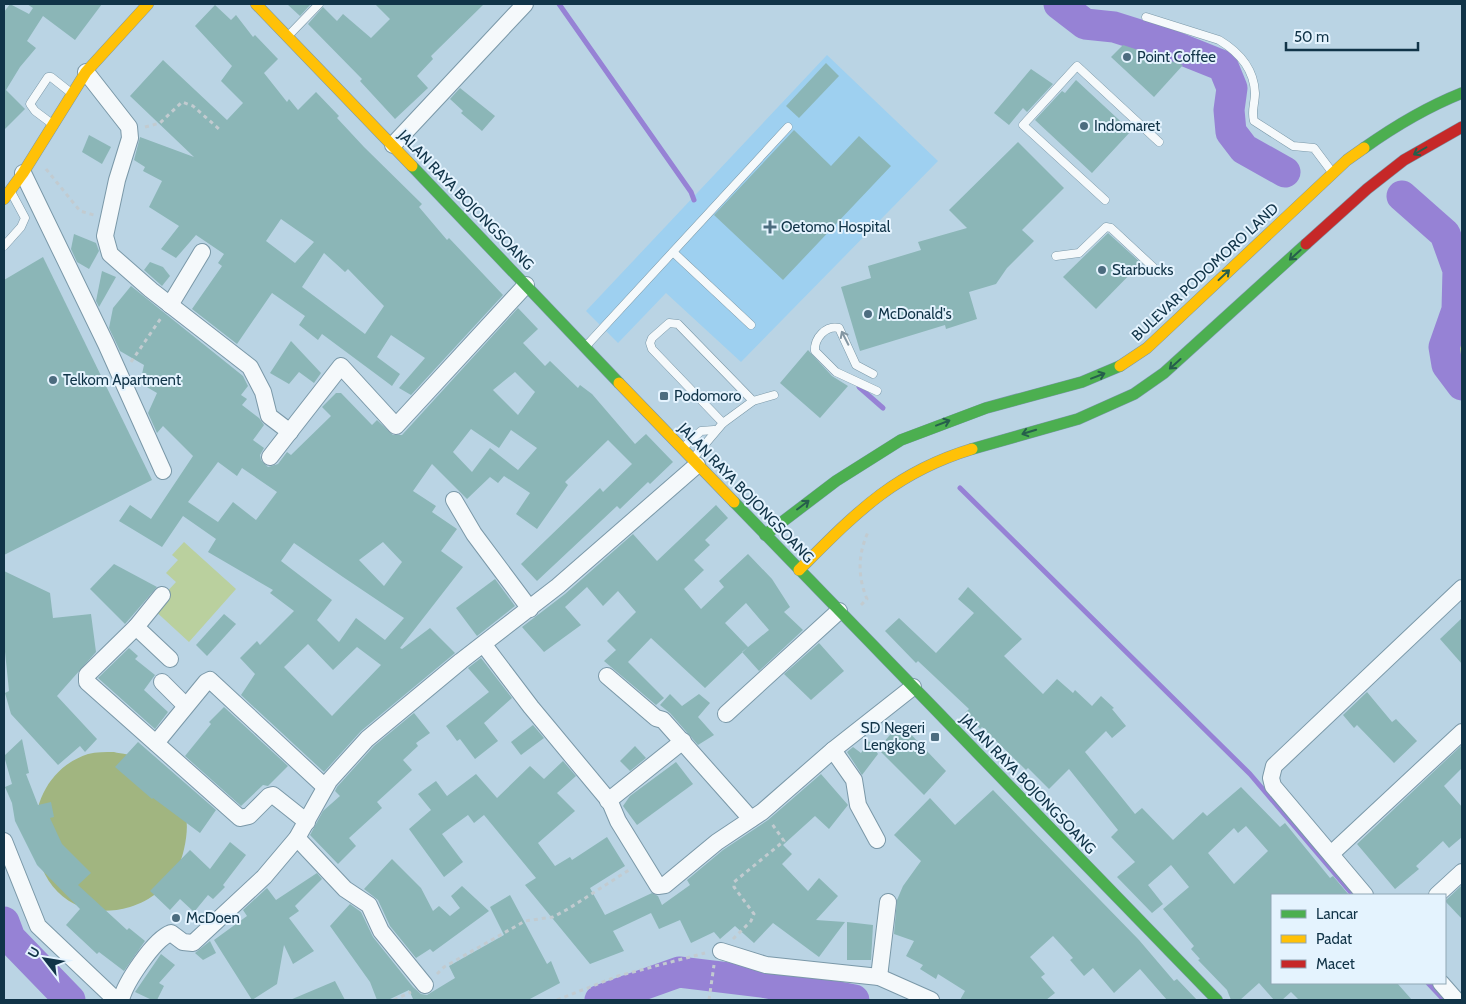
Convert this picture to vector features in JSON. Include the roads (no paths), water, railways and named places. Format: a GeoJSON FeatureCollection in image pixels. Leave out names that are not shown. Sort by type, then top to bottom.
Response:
{"type":"FeatureCollection","features":[{"type":"Feature","properties":{"kind":"street"},"geometry":{"type":"LineString","coordinates":[[7,195],[23,173],[86,72],[148,4]]}},
{"type":"Feature","properties":{"kind":"street","name":"JALAN RAYA BOJONGSOANG"},"geometry":{"type":"LineString","coordinates":[[256,4],[764,535],[1217,1000]]}},
{"type":"Feature","properties":{"kind":"street"},"geometry":{"type":"LineString","coordinates":[[393,146],[525,4]]}},
{"type":"Feature","properties":{"kind":"street"},"geometry":{"type":"LineString","coordinates":[[86,72],[129,127],[130,138],[117,180],[105,236],[110,254],[170,305],[250,367],[263,392],[269,416],[290,432]]}},
{"type":"Feature","properties":{"kind":"street","name":"BULEVAR PODOMORO LAND"},"geometry":{"type":"LineString","coordinates":[[764,535],[873,457],[901,440],[949,421],[1082,382],[1116,368],[1147,348],[1299,211],[1333,174],[1389,130],[1440,102],[1462,93]]}},
{"type":"Feature","properties":{"kind":"street"},"geometry":{"type":"LineString","coordinates":[[800,570],[851,518],[892,484],[951,455],[1093,413],[1130,397],[1164,373],[1316,230],[1404,160],[1462,127]]}},
{"type":"Feature","properties":{"kind":"street"},"geometry":{"type":"LineString","coordinates":[[23,173],[121,377],[162,471]]}},
{"type":"Feature","properties":{"kind":"street"},"geometry":{"type":"LineString","coordinates":[[170,305],[202,252]]}},
{"type":"Feature","properties":{"kind":"street"},"geometry":{"type":"LineString","coordinates":[[270,458],[342,366],[396,426],[526,285]]}},
{"type":"Feature","properties":{"kind":"street"},"geometry":{"type":"LineString","coordinates":[[865,474],[866,468],[873,457]]}},
{"type":"Feature","properties":{"kind":"street"},"geometry":{"type":"LineString","coordinates":[[121,1000],[139,966],[162,938],[171,933],[187,944],[200,938],[264,877],[297,838],[325,787],[346,760],[367,739],[461,661],[530,609],[695,462]]}},
{"type":"Feature","properties":{"kind":"street"},"geometry":{"type":"LineString","coordinates":[[878,484],[892,484]]}},
{"type":"Feature","properties":{"kind":"street"},"geometry":{"type":"LineString","coordinates":[[454,500],[474,534],[530,609]]}},
{"type":"Feature","properties":{"kind":"street"},"geometry":{"type":"LineString","coordinates":[[1365,894],[1273,786],[1271,778],[1274,766],[1462,588]]}},
{"type":"Feature","properties":{"kind":"street"},"geometry":{"type":"LineString","coordinates":[[162,595],[136,627],[86,675],[85,679],[240,818],[249,816],[269,796],[273,795],[307,822]]}},
{"type":"Feature","properties":{"kind":"street"},"geometry":{"type":"LineString","coordinates":[[726,714],[839,611]]}},
{"type":"Feature","properties":{"kind":"street"},"geometry":{"type":"LineString","coordinates":[[136,627],[170,658]]}},
{"type":"Feature","properties":{"kind":"street"},"geometry":{"type":"LineString","coordinates":[[484,645],[531,707],[608,801],[655,884],[665,885],[717,842],[756,816],[833,750],[913,688]]}},
{"type":"Feature","properties":{"kind":"street"},"geometry":{"type":"LineString","coordinates":[[607,676],[656,718],[663,720],[756,816]]}},
{"type":"Feature","properties":{"kind":"street"},"geometry":{"type":"LineString","coordinates":[[156,743],[185,705],[210,680],[325,787]]}},
{"type":"Feature","properties":{"kind":"street"},"geometry":{"type":"LineString","coordinates":[[162,682],[185,705]]}},
{"type":"Feature","properties":{"kind":"street"},"geometry":{"type":"LineString","coordinates":[[1331,854],[1462,732]]}},
{"type":"Feature","properties":{"kind":"street"},"geometry":{"type":"LineString","coordinates":[[608,801],[682,741]]}},
{"type":"Feature","properties":{"kind":"street"},"geometry":{"type":"LineString","coordinates":[[833,750],[854,780],[858,805],[877,840]]}},
{"type":"Feature","properties":{"kind":"street"},"geometry":{"type":"LineString","coordinates":[[297,838],[345,889],[368,905],[381,931],[426,985]]}},
{"type":"Feature","properties":{"kind":"street"},"geometry":{"type":"LineString","coordinates":[[4,841],[38,926],[116,1000]]}},
{"type":"Feature","properties":{"kind":"street"},"geometry":{"type":"LineString","coordinates":[[1438,894],[1462,872]]}},
{"type":"Feature","properties":{"kind":"street"},"geometry":{"type":"LineString","coordinates":[[879,977],[888,902]]}},
{"type":"Feature","properties":{"kind":"street"},"geometry":{"type":"LineString","coordinates":[[718,954],[766,965],[879,977],[931,1000]]}},
{"type":"Feature","properties":{"kind":"street"},"geometry":{"type":"LineString","coordinates":[[1442,984],[1456,1000]]}},
{"type":"Feature","properties":{"kind":"lane"},"geometry":{"type":"LineString","coordinates":[[288,36],[319,4]]}},
{"type":"Feature","properties":{"kind":"lane"},"geometry":{"type":"LineString","coordinates":[[1146,17],[1219,40],[1229,46],[1237,53],[1252,76],[1255,94],[1254,121],[1293,146],[1314,148],[1333,174]]}},
{"type":"Feature","properties":{"kind":"lane"},"geometry":{"type":"LineString","coordinates":[[1105,200],[1023,125],[1077,66],[1159,142]]}},
{"type":"Feature","properties":{"kind":"lane"},"geometry":{"type":"LineString","coordinates":[[53,124],[35,111],[30,104],[48,77],[51,77],[72,93]]}},
{"type":"Feature","properties":{"kind":"lane"},"geometry":{"type":"LineString","coordinates":[[585,347],[788,127]]}},
{"type":"Feature","properties":{"kind":"lane"},"geometry":{"type":"LineString","coordinates":[[4,246],[21,227],[25,218],[7,195]]}},
{"type":"Feature","properties":{"kind":"lane"},"geometry":{"type":"LineString","coordinates":[[1056,256],[1079,253],[1106,228],[1111,228],[1153,267]]}},
{"type":"Feature","properties":{"kind":"lane"},"geometry":{"type":"LineString","coordinates":[[673,252],[751,325]]}},
{"type":"Feature","properties":{"kind":"lane"},"geometry":{"type":"LineString","coordinates":[[723,423],[652,349],[650,343],[652,338],[669,323],[678,324],[753,402]]}},
{"type":"Feature","properties":{"kind":"lane"},"geometry":{"type":"LineString","coordinates":[[874,374],[856,365],[839,328],[832,326],[827,328],[816,340],[815,351],[836,372],[877,391]]}},
{"type":"Feature","properties":{"kind":"lane"},"geometry":{"type":"LineString","coordinates":[[695,462],[710,440],[714,430],[753,402],[774,395]]}},
{"type":"Feature","properties":{"kind":"lane"},"geometry":{"type":"LineString","coordinates":[[682,448],[701,431],[714,430]]}},
{"type":"Feature","properties":{"kind":"waterway"},"geometry":{"type":"LineString","coordinates":[[559,4],[691,192],[694,200]]}},
{"type":"Feature","properties":{"kind":"waterway"},"geometry":{"type":"LineString","coordinates":[[1059,4],[1085,24],[1114,27],[1168,44],[1223,66],[1232,88],[1229,110],[1231,132],[1244,149],[1285,172]]}},
{"type":"Feature","properties":{"kind":"waterway"},"geometry":{"type":"LineString","coordinates":[[1402,196],[1445,234],[1458,270],[1457,310],[1444,347],[1447,365],[1462,385]]}},
{"type":"Feature","properties":{"kind":"waterway"},"geometry":{"type":"LineString","coordinates":[[859,387],[883,408]]}},
{"type":"Feature","properties":{"kind":"waterway"},"geometry":{"type":"LineString","coordinates":[[960,488],[1250,774],[1352,894]]}},
{"type":"Feature","properties":{"kind":"waterway"},"geometry":{"type":"LineString","coordinates":[[4,922],[10,938],[70,1000]]}},
{"type":"Feature","properties":{"kind":"waterway"},"geometry":{"type":"LineString","coordinates":[[600,1000],[679,972],[762,982],[854,1000]]}},
{"type":"Feature","properties":{"kind":"waterway"},"geometry":{"type":"LineString","coordinates":[[1429,984],[1444,1000]]}},
{"type":"Feature","properties":{"kind":"place","name":"Point Coffee"},"geometry":{"type":"Point","coordinates":[1127,57]}},
{"type":"Feature","properties":{"kind":"place","name":"Indomaret"},"geometry":{"type":"Point","coordinates":[1084,126]}},
{"type":"Feature","properties":{"kind":"place","name":"Oetomo Hospital"},"geometry":{"type":"Point","coordinates":[770,227]}},
{"type":"Feature","properties":{"kind":"place","name":"Starbucks"},"geometry":{"type":"Point","coordinates":[1102,270]}},
{"type":"Feature","properties":{"kind":"place","name":"McDonald's"},"geometry":{"type":"Point","coordinates":[868,314]}},
{"type":"Feature","properties":{"kind":"place","name":"Telkom Apartment"},"geometry":{"type":"Point","coordinates":[53,380]}},
{"type":"Feature","properties":{"kind":"place","name":"Podomoro"},"geometry":{"type":"Point","coordinates":[664,396]}},
{"type":"Feature","properties":{"kind":"place","name":"SD Negeri Lengkong"},"geometry":{"type":"Point","coordinates":[935,737]}},
{"type":"Feature","properties":{"kind":"place","name":"McDoen"},"geometry":{"type":"Point","coordinates":[176,918]}}]}
